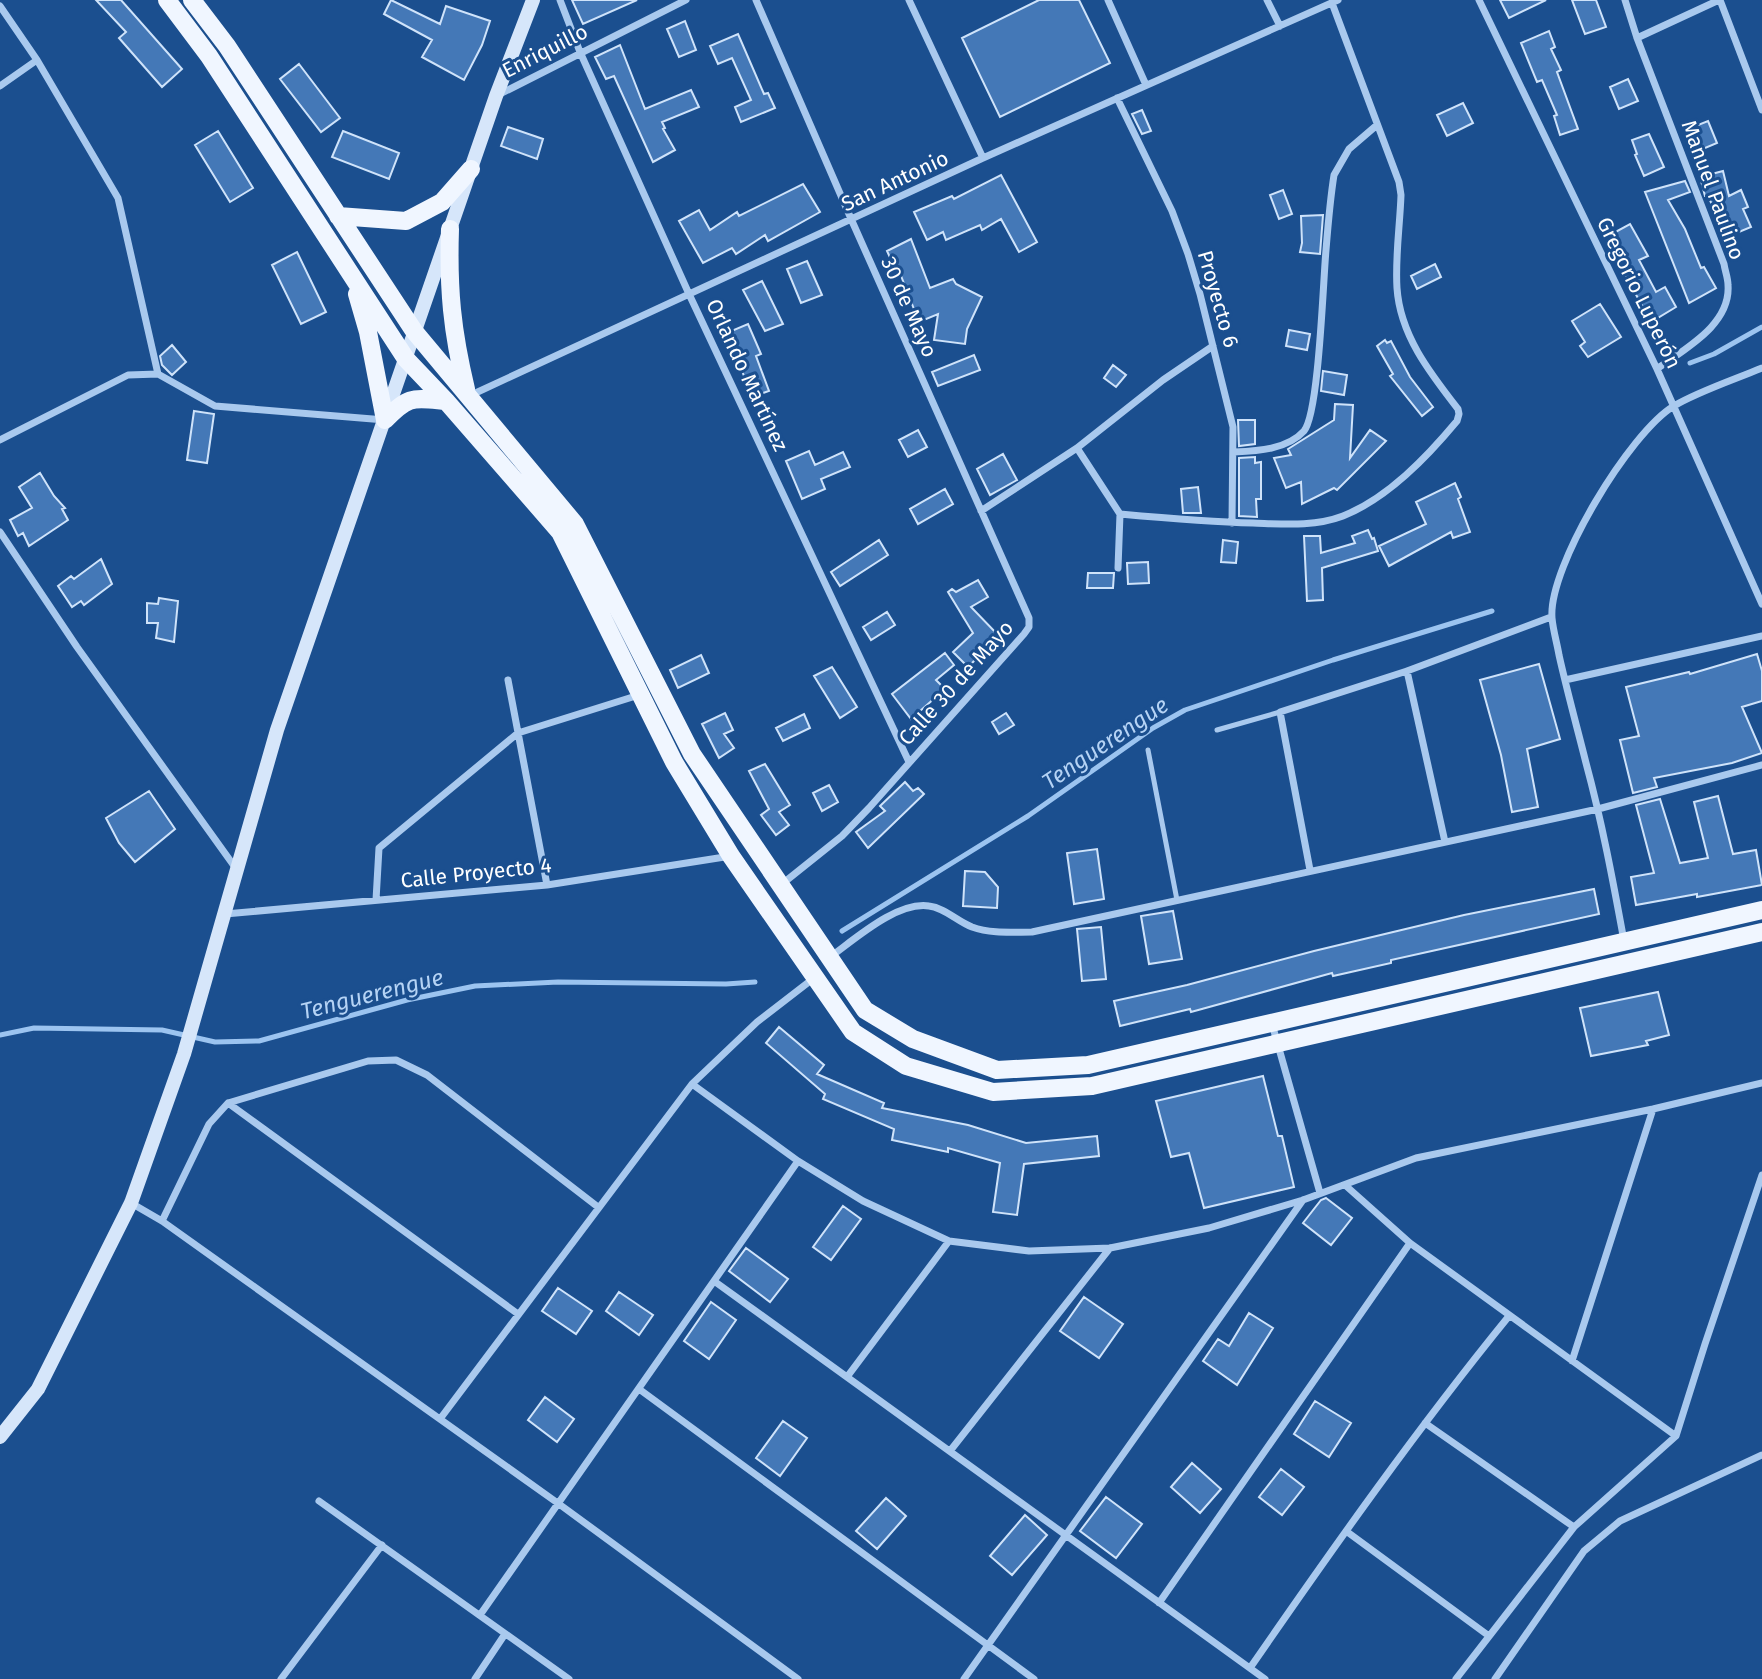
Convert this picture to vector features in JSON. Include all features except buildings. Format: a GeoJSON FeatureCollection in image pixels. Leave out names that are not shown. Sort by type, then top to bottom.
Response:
{"type":"FeatureCollection","features":[{"type":"Feature","properties":{"kind":"main road"},"geometry":{"type":"LineString","coordinates":[[167,0],[209,56],[406,359],[560,532],[674,762],[730,856],[853,1032],[906,1066],[993,1092],[1092,1086],[1762,932]]}},
{"type":"Feature","properties":{"kind":"main road"},"geometry":{"type":"LineString","coordinates":[[192,0],[227,46],[414,331],[575,524],[692,754],[865,1010],[913,1039],[997,1070],[1088,1065],[1762,910]]}},
{"type":"Feature","properties":{"kind":"main road"},"geometry":{"type":"LineString","coordinates":[[0,1437],[38,1389],[131,1203],[184,1054],[277,730],[496,96],[533,0]]}},
{"type":"Feature","properties":{"kind":"main road"},"geometry":{"type":"LineString","coordinates":[[338,216],[406,222],[442,202],[471,169]]}},
{"type":"Feature","properties":{"kind":"main road"},"geometry":{"type":"LineString","coordinates":[[450,229],[448,281],[452,319],[468,396]]}},
{"type":"Feature","properties":{"kind":"main road"},"geometry":{"type":"LineString","coordinates":[[351,275],[368,332],[385,420]]}},
{"type":"Feature","properties":{"kind":"main road"},"geometry":{"type":"LineString","coordinates":[[385,420],[402,402],[417,398],[446,401]]}},
{"type":"Feature","properties":{"kind":"street","name":"Orlando Martínez"},"geometry":{"type":"LineString","coordinates":[[560,0],[580,52],[689,294],[909,762]]}},
{"type":"Feature","properties":{"kind":"street","name":"Enriquillo"},"geometry":{"type":"LineString","coordinates":[[496,96],[687,0]]}},
{"type":"Feature","properties":{"kind":"street","name":"30 de Mayo"},"geometry":{"type":"LineString","coordinates":[[756,0],[1029,618],[1029,627]]}},
{"type":"Feature","properties":{"kind":"street"},"geometry":{"type":"LineString","coordinates":[[909,0],[983,158]]}},
{"type":"Feature","properties":{"kind":"street"},"geometry":{"type":"LineString","coordinates":[[1108,0],[1146,85]]}},
{"type":"Feature","properties":{"kind":"street"},"geometry":{"type":"LineString","coordinates":[[1268,0],[1280,26]]}},
{"type":"Feature","properties":{"kind":"street","name":"Gregorio Luperón"},"geometry":{"type":"LineString","coordinates":[[1479,0],[1657,369],[1762,604]]}},
{"type":"Feature","properties":{"kind":"street","name":"Manuel Paulino"},"geometry":{"type":"LineString","coordinates":[[1625,0],[1637,38],[1724,264],[1729,287],[1724,309],[1711,328],[1657,369]]}},
{"type":"Feature","properties":{"kind":"street"},"geometry":{"type":"LineString","coordinates":[[1637,38],[1719,0],[1762,110]]}},
{"type":"Feature","properties":{"kind":"street","name":"San Antonio"},"geometry":{"type":"LineString","coordinates":[[468,396],[983,158],[1335,1]]}},
{"type":"Feature","properties":{"kind":"street"},"geometry":{"type":"LineString","coordinates":[[1120,514],[1296,525],[1342,516],[1366,505],[1424,460],[1457,421],[1458,409],[1428,370],[1402,315],[1397,289],[1401,195],[1396,173],[1335,1]]}},
{"type":"Feature","properties":{"kind":"street"},"geometry":{"type":"LineString","coordinates":[[0,6],[37,60],[118,198],[158,374]]}},
{"type":"Feature","properties":{"kind":"street"},"geometry":{"type":"LineString","coordinates":[[0,86],[37,60]]}},
{"type":"Feature","properties":{"kind":"street","name":"Proyecto 6"},"geometry":{"type":"LineString","coordinates":[[1117,98],[1171,211],[1188,254],[1213,346],[1233,427],[1232,523]]}},
{"type":"Feature","properties":{"kind":"street"},"geometry":{"type":"LineString","coordinates":[[1233,452],[1277,446],[1293,440],[1309,424],[1334,175],[1349,149],[1377,125]]}},
{"type":"Feature","properties":{"kind":"street"},"geometry":{"type":"LineString","coordinates":[[981,511],[1076,448],[1163,380],[1213,346]]}},
{"type":"Feature","properties":{"kind":"street"},"geometry":{"type":"LineString","coordinates":[[1625,941],[1598,808],[1551,617],[1563,568],[1594,506],[1622,459],[1648,427],[1674,406],[1762,368]]}},
{"type":"Feature","properties":{"kind":"street"},"geometry":{"type":"LineString","coordinates":[[0,439],[128,375],[158,374],[215,406],[385,420]]}},
{"type":"Feature","properties":{"kind":"street"},"geometry":{"type":"LineString","coordinates":[[1076,448],[1120,514],[1118,568]]}},
{"type":"Feature","properties":{"kind":"street"},"geometry":{"type":"LineString","coordinates":[[0,532],[77,647],[237,870]]}},
{"type":"Feature","properties":{"kind":"street"},"geometry":{"type":"LineString","coordinates":[[1310,870],[1280,712],[1407,671],[1551,617]]}},
{"type":"Feature","properties":{"kind":"street","name":"Calle 30 de Mayo"},"geometry":{"type":"LineString","coordinates":[[781,885],[842,836],[1029,627]]}},
{"type":"Feature","properties":{"kind":"street"},"geometry":{"type":"LineString","coordinates":[[1565,680],[1762,636]]}},
{"type":"Feature","properties":{"kind":"street"},"geometry":{"type":"LineString","coordinates":[[1407,671],[1444,842]]}},
{"type":"Feature","properties":{"kind":"street"},"geometry":{"type":"LineString","coordinates":[[508,680],[547,885]]}},
{"type":"Feature","properties":{"kind":"street"},"geometry":{"type":"LineString","coordinates":[[376,900],[379,848],[518,733],[640,695]]}},
{"type":"Feature","properties":{"kind":"street"},"geometry":{"type":"LineString","coordinates":[[830,957],[890,915],[911,906],[928,905],[948,912],[972,927],[1001,933],[1032,932],[1598,808],[1762,765]]}},
{"type":"Feature","properties":{"kind":"street","name":"Calle Proyecto 4"},"geometry":{"type":"LineString","coordinates":[[224,914],[547,885],[730,856]]}},
{"type":"Feature","properties":{"kind":"street"},"geometry":{"type":"LineString","coordinates":[[440,1419],[692,1084],[757,1022],[815,978]]}},
{"type":"Feature","properties":{"kind":"street"},"geometry":{"type":"LineString","coordinates":[[1272,1024],[1320,1193]]}},
{"type":"Feature","properties":{"kind":"street"},"geometry":{"type":"LineString","coordinates":[[162,1221],[209,1124],[228,1103],[368,1061],[396,1060],[427,1075],[598,1207]]}},
{"type":"Feature","properties":{"kind":"street"},"geometry":{"type":"LineString","coordinates":[[692,1084],[798,1161],[863,1201],[949,1241],[1028,1251],[1110,1248],[1209,1228],[1303,1200],[1416,1158],[1653,1109],[1762,1083]]}},
{"type":"Feature","properties":{"kind":"street"},"geometry":{"type":"LineString","coordinates":[[228,1103],[518,1314]]}},
{"type":"Feature","properties":{"kind":"street"},"geometry":{"type":"LineString","coordinates":[[1572,1361],[1653,1109]]}},
{"type":"Feature","properties":{"kind":"street"},"geometry":{"type":"LineString","coordinates":[[480,1615],[798,1161]]}},
{"type":"Feature","properties":{"kind":"street"},"geometry":{"type":"LineString","coordinates":[[1456,1679],[1574,1527],[1676,1436],[1762,1175]]}},
{"type":"Feature","properties":{"kind":"street"},"geometry":{"type":"LineString","coordinates":[[1345,1185],[1410,1243],[1676,1436]]}},
{"type":"Feature","properties":{"kind":"street"},"geometry":{"type":"LineString","coordinates":[[964,1679],[1303,1200]]}},
{"type":"Feature","properties":{"kind":"street"},"geometry":{"type":"LineString","coordinates":[[131,1203],[162,1221],[440,1419],[798,1679]]}},
{"type":"Feature","properties":{"kind":"street"},"geometry":{"type":"LineString","coordinates":[[847,1377],[949,1241]]}},
{"type":"Feature","properties":{"kind":"street"},"geometry":{"type":"LineString","coordinates":[[1159,1603],[1410,1243]]}},
{"type":"Feature","properties":{"kind":"street"},"geometry":{"type":"LineString","coordinates":[[950,1451],[1110,1248]]}},
{"type":"Feature","properties":{"kind":"street"},"geometry":{"type":"LineString","coordinates":[[714,1281],[1265,1679]]}},
{"type":"Feature","properties":{"kind":"street"},"geometry":{"type":"LineString","coordinates":[[1250,1668],[1425,1423],[1509,1316]]}},
{"type":"Feature","properties":{"kind":"street"},"geometry":{"type":"LineString","coordinates":[[639,1389],[1034,1679]]}},
{"type":"Feature","properties":{"kind":"street"},"geometry":{"type":"LineString","coordinates":[[1425,1423],[1574,1527]]}},
{"type":"Feature","properties":{"kind":"street"},"geometry":{"type":"LineString","coordinates":[[1495,1679],[1584,1551],[1620,1521],[1762,1455]]}},
{"type":"Feature","properties":{"kind":"street"},"geometry":{"type":"LineString","coordinates":[[319,1501],[569,1679]]}},
{"type":"Feature","properties":{"kind":"street"},"geometry":{"type":"LineString","coordinates":[[1346,1531],[1489,1636]]}},
{"type":"Feature","properties":{"kind":"street"},"geometry":{"type":"LineString","coordinates":[[281,1679],[382,1545]]}},
{"type":"Feature","properties":{"kind":"street"},"geometry":{"type":"LineString","coordinates":[[475,1679],[505,1634]]}},
{"type":"Feature","properties":{"kind":"lane"},"geometry":{"type":"LineString","coordinates":[[1217,730],[1280,712]]}},
{"type":"Feature","properties":{"kind":"lane"},"geometry":{"type":"LineString","coordinates":[[1148,750],[1177,900]]}},
{"type":"Feature","properties":{"kind":"waterway","name":"Tenguerengue"},"geometry":{"type":"LineString","coordinates":[[1690,363],[1714,354],[1762,327]]}},
{"type":"Feature","properties":{"kind":"waterway","name":"Tenguerengue"},"geometry":{"type":"LineString","coordinates":[[842,931],[1028,816],[1153,728],[1185,710],[1333,660],[1492,611]]}},
{"type":"Feature","properties":{"kind":"waterway","name":"Tenguerengue"},"geometry":{"type":"LineString","coordinates":[[0,1035],[34,1028],[162,1030],[215,1042],[259,1041],[407,1000],[475,986],[558,982],[755,982]]}}]}
